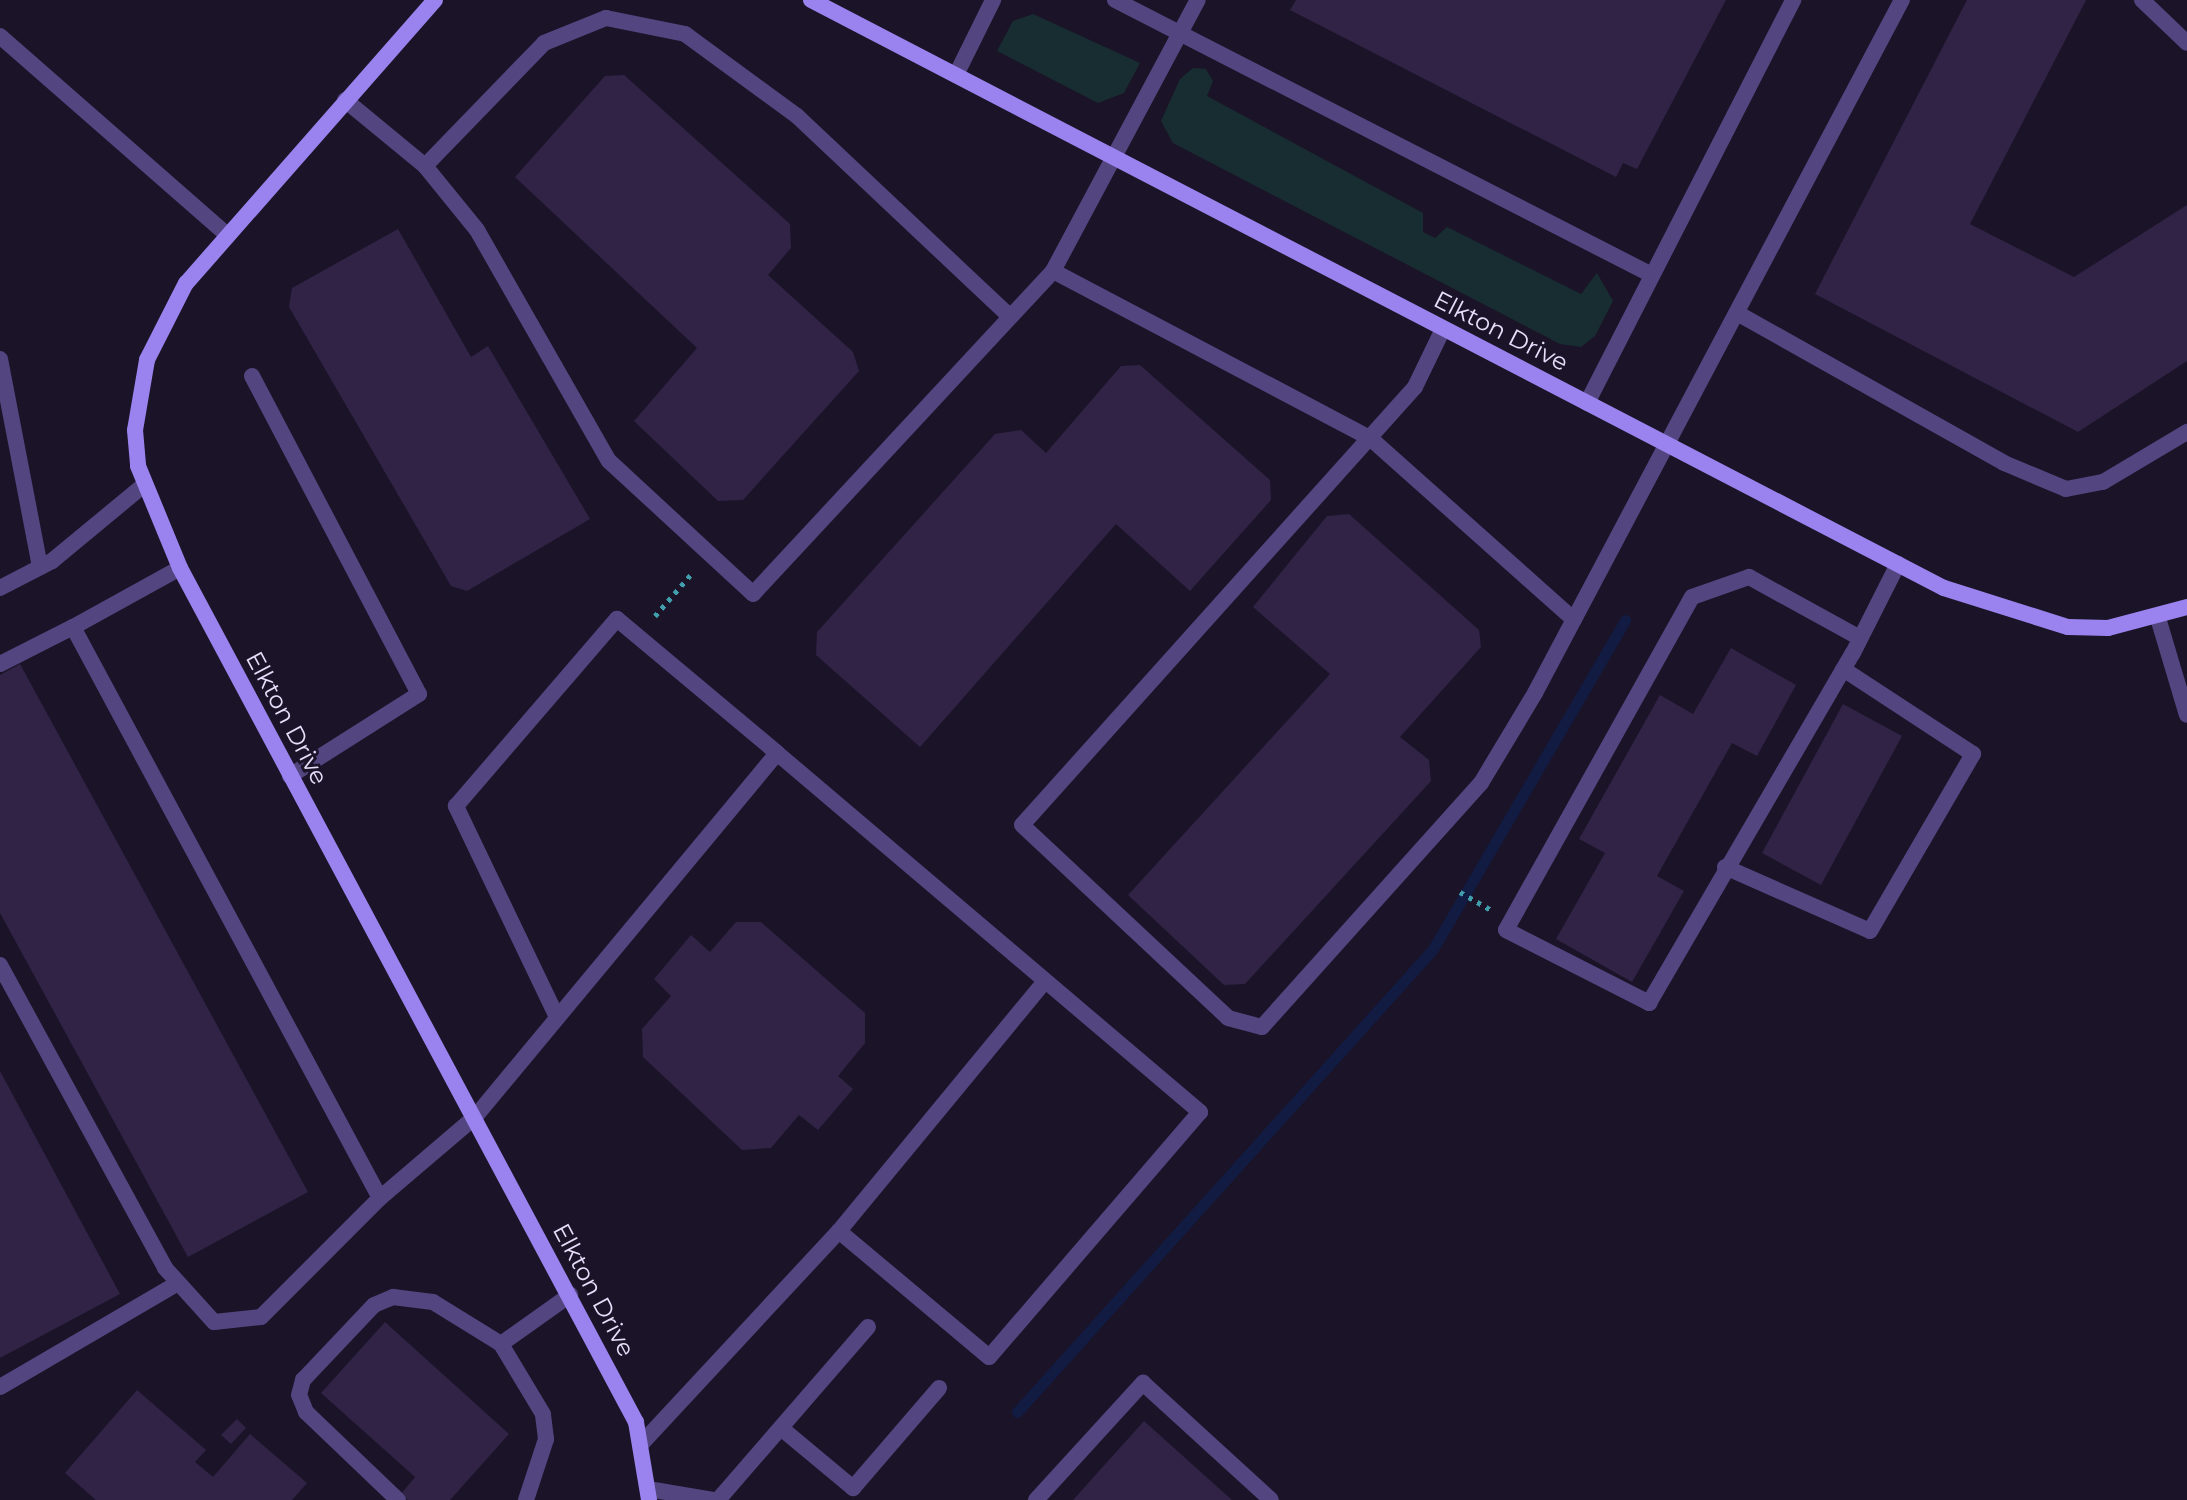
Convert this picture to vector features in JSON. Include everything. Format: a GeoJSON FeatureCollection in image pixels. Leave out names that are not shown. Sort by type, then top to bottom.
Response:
{"type":"FeatureCollection","features":[{"type":"Feature","properties":{"kind":"street","name":"Elkton Drive"},"geometry":{"type":"LineString","coordinates":[[435,0],[186,283],[147,360],[135,430],[144,485],[180,568],[570,1295],[642,1443],[649,1495]]}},
{"type":"Feature","properties":{"kind":"street","name":"Elkton Drive"},"geometry":{"type":"LineString","coordinates":[[811,0],[1898,564],[2028,619],[2108,628],[2158,618],[2187,607]]}},
{"type":"Feature","properties":{"kind":"lane"},"geometry":{"type":"LineString","coordinates":[[956,75],[993,0]]}},
{"type":"Feature","properties":{"kind":"lane"},"geometry":{"type":"LineString","coordinates":[[1115,0],[1652,275]]}},
{"type":"Feature","properties":{"kind":"lane"},"geometry":{"type":"LineString","coordinates":[[345,100],[425,166],[477,230],[609,461],[753,594],[1053,271],[1198,0]]}},
{"type":"Feature","properties":{"kind":"lane"},"geometry":{"type":"LineString","coordinates":[[1587,403],[1793,0]]}},
{"type":"Feature","properties":{"kind":"lane"},"geometry":{"type":"LineString","coordinates":[[1443,329],[1415,387],[1022,825],[1228,1018],[1262,1027],[1481,783],[1574,620],[1902,0]]}},
{"type":"Feature","properties":{"kind":"lane"},"geometry":{"type":"LineString","coordinates":[[2142,0],[2187,43]]}},
{"type":"Feature","properties":{"kind":"lane"},"geometry":{"type":"LineString","coordinates":[[425,166],[544,43],[606,18],[685,34],[797,116],[1010,317]]}},
{"type":"Feature","properties":{"kind":"lane"},"geometry":{"type":"LineString","coordinates":[[0,36],[227,235]]}},
{"type":"Feature","properties":{"kind":"lane"},"geometry":{"type":"LineString","coordinates":[[1053,271],[1370,438],[1574,620]]}},
{"type":"Feature","properties":{"kind":"lane"},"geometry":{"type":"LineString","coordinates":[[1737,313],[2004,463],[2066,489],[2103,482],[2187,432]]}},
{"type":"Feature","properties":{"kind":"lane"},"geometry":{"type":"LineString","coordinates":[[0,359],[40,567]]}},
{"type":"Feature","properties":{"kind":"lane"},"geometry":{"type":"LineString","coordinates":[[252,376],[419,694],[290,776]]}},
{"type":"Feature","properties":{"kind":"lane"},"geometry":{"type":"LineString","coordinates":[[0,588],[40,567],[144,485]]}},
{"type":"Feature","properties":{"kind":"lane"},"geometry":{"type":"LineString","coordinates":[[1860,638],[1749,577],[1692,597],[1506,930],[1649,1003],[1725,867],[1843,669],[1860,638],[1898,564]]}},
{"type":"Feature","properties":{"kind":"lane"},"geometry":{"type":"LineString","coordinates":[[0,664],[180,568]]}},
{"type":"Feature","properties":{"kind":"lane"},"geometry":{"type":"LineString","coordinates":[[2158,618],[2187,715]]}},
{"type":"Feature","properties":{"kind":"lane"},"geometry":{"type":"LineString","coordinates":[[556,1015],[456,806],[617,619],[1200,1112],[989,1357],[839,1231]]}},
{"type":"Feature","properties":{"kind":"lane"},"geometry":{"type":"LineString","coordinates":[[73,627],[380,1198]]}},
{"type":"Feature","properties":{"kind":"lane"},"geometry":{"type":"LineString","coordinates":[[1725,867],[1870,931],[1973,754],[1843,669]]}},
{"type":"Feature","properties":{"kind":"lane"},"geometry":{"type":"LineString","coordinates":[[0,965],[178,1283],[214,1322],[261,1317],[380,1198],[475,1117],[556,1015],[777,753]]}},
{"type":"Feature","properties":{"kind":"lane"},"geometry":{"type":"LineString","coordinates":[[642,1443],[839,1231],[1045,981]]}},
{"type":"Feature","properties":{"kind":"lane"},"geometry":{"type":"LineString","coordinates":[[0,1387],[178,1283]]}},
{"type":"Feature","properties":{"kind":"lane"},"geometry":{"type":"LineString","coordinates":[[501,1344],[570,1295]]}},
{"type":"Feature","properties":{"kind":"lane"},"geometry":{"type":"LineString","coordinates":[[398,1500],[306,1412],[299,1395],[303,1380],[374,1305],[393,1297],[444,1307],[501,1344],[543,1414],[546,1439],[526,1500]]}},
{"type":"Feature","properties":{"kind":"lane"},"geometry":{"type":"LineString","coordinates":[[649,1495],[716,1500],[868,1327]]}},
{"type":"Feature","properties":{"kind":"lane"},"geometry":{"type":"LineString","coordinates":[[1036,1500],[1143,1383],[1271,1500]]}},
{"type":"Feature","properties":{"kind":"lane"},"geometry":{"type":"LineString","coordinates":[[781,1428],[853,1488],[939,1388]]}},
{"type":"Feature","properties":{"kind":"path"},"geometry":{"type":"LineString","coordinates":[[637,636],[709,553]]}},
{"type":"Feature","properties":{"kind":"path"},"geometry":{"type":"LineString","coordinates":[[1460,892],[1474,900]]}},
{"type":"Feature","properties":{"kind":"green space"},"geometry":{"type":"Polygon","coordinates":[[[1033,14],[1140,63],[1124,93],[1098,103],[997,51],[1013,21],[1033,14]]]}},
{"type":"Feature","properties":{"kind":"green space"},"geometry":{"type":"Polygon","coordinates":[[[1193,68],[1206,69],[1213,81],[1207,96],[1423,213],[1423,232],[1435,238],[1447,227],[1581,294],[1597,273],[1613,301],[1595,336],[1581,347],[1560,344],[1173,143],[1161,121],[1180,79],[1193,68]]]}},
{"type":"Feature","properties":{"kind":"building"},"geometry":{"type":"Polygon","coordinates":[[[1296,0],[1726,0],[1637,169],[1623,163],[1616,177],[1290,10],[1296,0]]]}},
{"type":"Feature","properties":{"kind":"building"},"geometry":{"type":"Polygon","coordinates":[[[1967,0],[2086,0],[1970,224],[2074,277],[2187,205],[2187,361],[2078,432],[1815,294],[1967,0]]]}},
{"type":"Feature","properties":{"kind":"building"},"geometry":{"type":"Polygon","coordinates":[[[624,75],[790,224],[791,248],[768,275],[853,352],[859,371],[743,500],[718,501],[634,421],[697,348],[515,177],[605,76],[624,75]]]}},
{"type":"Feature","properties":{"kind":"building"},"geometry":{"type":"Polygon","coordinates":[[[398,229],[471,357],[488,346],[590,519],[467,591],[451,586],[289,307],[292,288],[398,229]]]}},
{"type":"Feature","properties":{"kind":"building"},"geometry":{"type":"Polygon","coordinates":[[[1140,365],[1270,480],[1271,500],[1190,591],[1116,524],[920,747],[816,655],[817,632],[995,434],[1021,430],[1046,453],[1121,366],[1140,365]]]}},
{"type":"Feature","properties":{"kind":"building"},"geometry":{"type":"Polygon","coordinates":[[[1349,514],[1479,630],[1481,647],[1400,737],[1429,760],[1431,781],[1245,984],[1224,985],[1128,895],[1330,674],[1253,607],[1327,516],[1349,514]]]}},
{"type":"Feature","properties":{"kind":"building"},"geometry":{"type":"Polygon","coordinates":[[[1731,648],[1796,685],[1757,756],[1732,743],[1657,876],[1684,891],[1632,982],[1556,939],[1605,853],[1579,839],[1660,695],[1693,714],[1731,648]]]}},
{"type":"Feature","properties":{"kind":"building"},"geometry":{"type":"Polygon","coordinates":[[[20,664],[308,1192],[188,1257],[0,913],[0,675],[20,664]]]}},
{"type":"Feature","properties":{"kind":"building"},"geometry":{"type":"Polygon","coordinates":[[[1843,704],[1902,736],[1821,885],[1762,853],[1843,704]]]}},
{"type":"Feature","properties":{"kind":"building"},"geometry":{"type":"Polygon","coordinates":[[[736,922],[761,922],[865,1013],[865,1043],[838,1076],[853,1089],[818,1130],[799,1115],[771,1148],[742,1150],[643,1057],[642,1029],[671,996],[654,979],[691,935],[710,952],[736,922]]]}},
{"type":"Feature","properties":{"kind":"building"},"geometry":{"type":"Polygon","coordinates":[[[0,1071],[120,1294],[0,1358],[0,1071]]]}},
{"type":"Feature","properties":{"kind":"building"},"geometry":{"type":"Polygon","coordinates":[[[385,1322],[509,1434],[450,1500],[408,1500],[401,1494],[415,1477],[321,1393],[385,1322]]]}},
{"type":"Feature","properties":{"kind":"building"},"geometry":{"type":"Polygon","coordinates":[[[137,1390],[206,1450],[195,1462],[213,1477],[250,1434],[307,1483],[292,1500],[96,1500],[65,1473],[137,1390]]]}},
{"type":"Feature","properties":{"kind":"building"},"geometry":{"type":"Polygon","coordinates":[[[237,1419],[246,1428],[231,1444],[221,1435],[237,1419]]]}},
{"type":"Feature","properties":{"kind":"building"},"geometry":{"type":"Polygon","coordinates":[[[1144,1421],[1232,1500],[1073,1500],[1144,1421]]]}},
{"type":"Feature","properties":{"kind":"waterway"},"geometry":{"type":"LineString","coordinates":[[1017,1412],[1433,949],[1625,620]]}}]}
